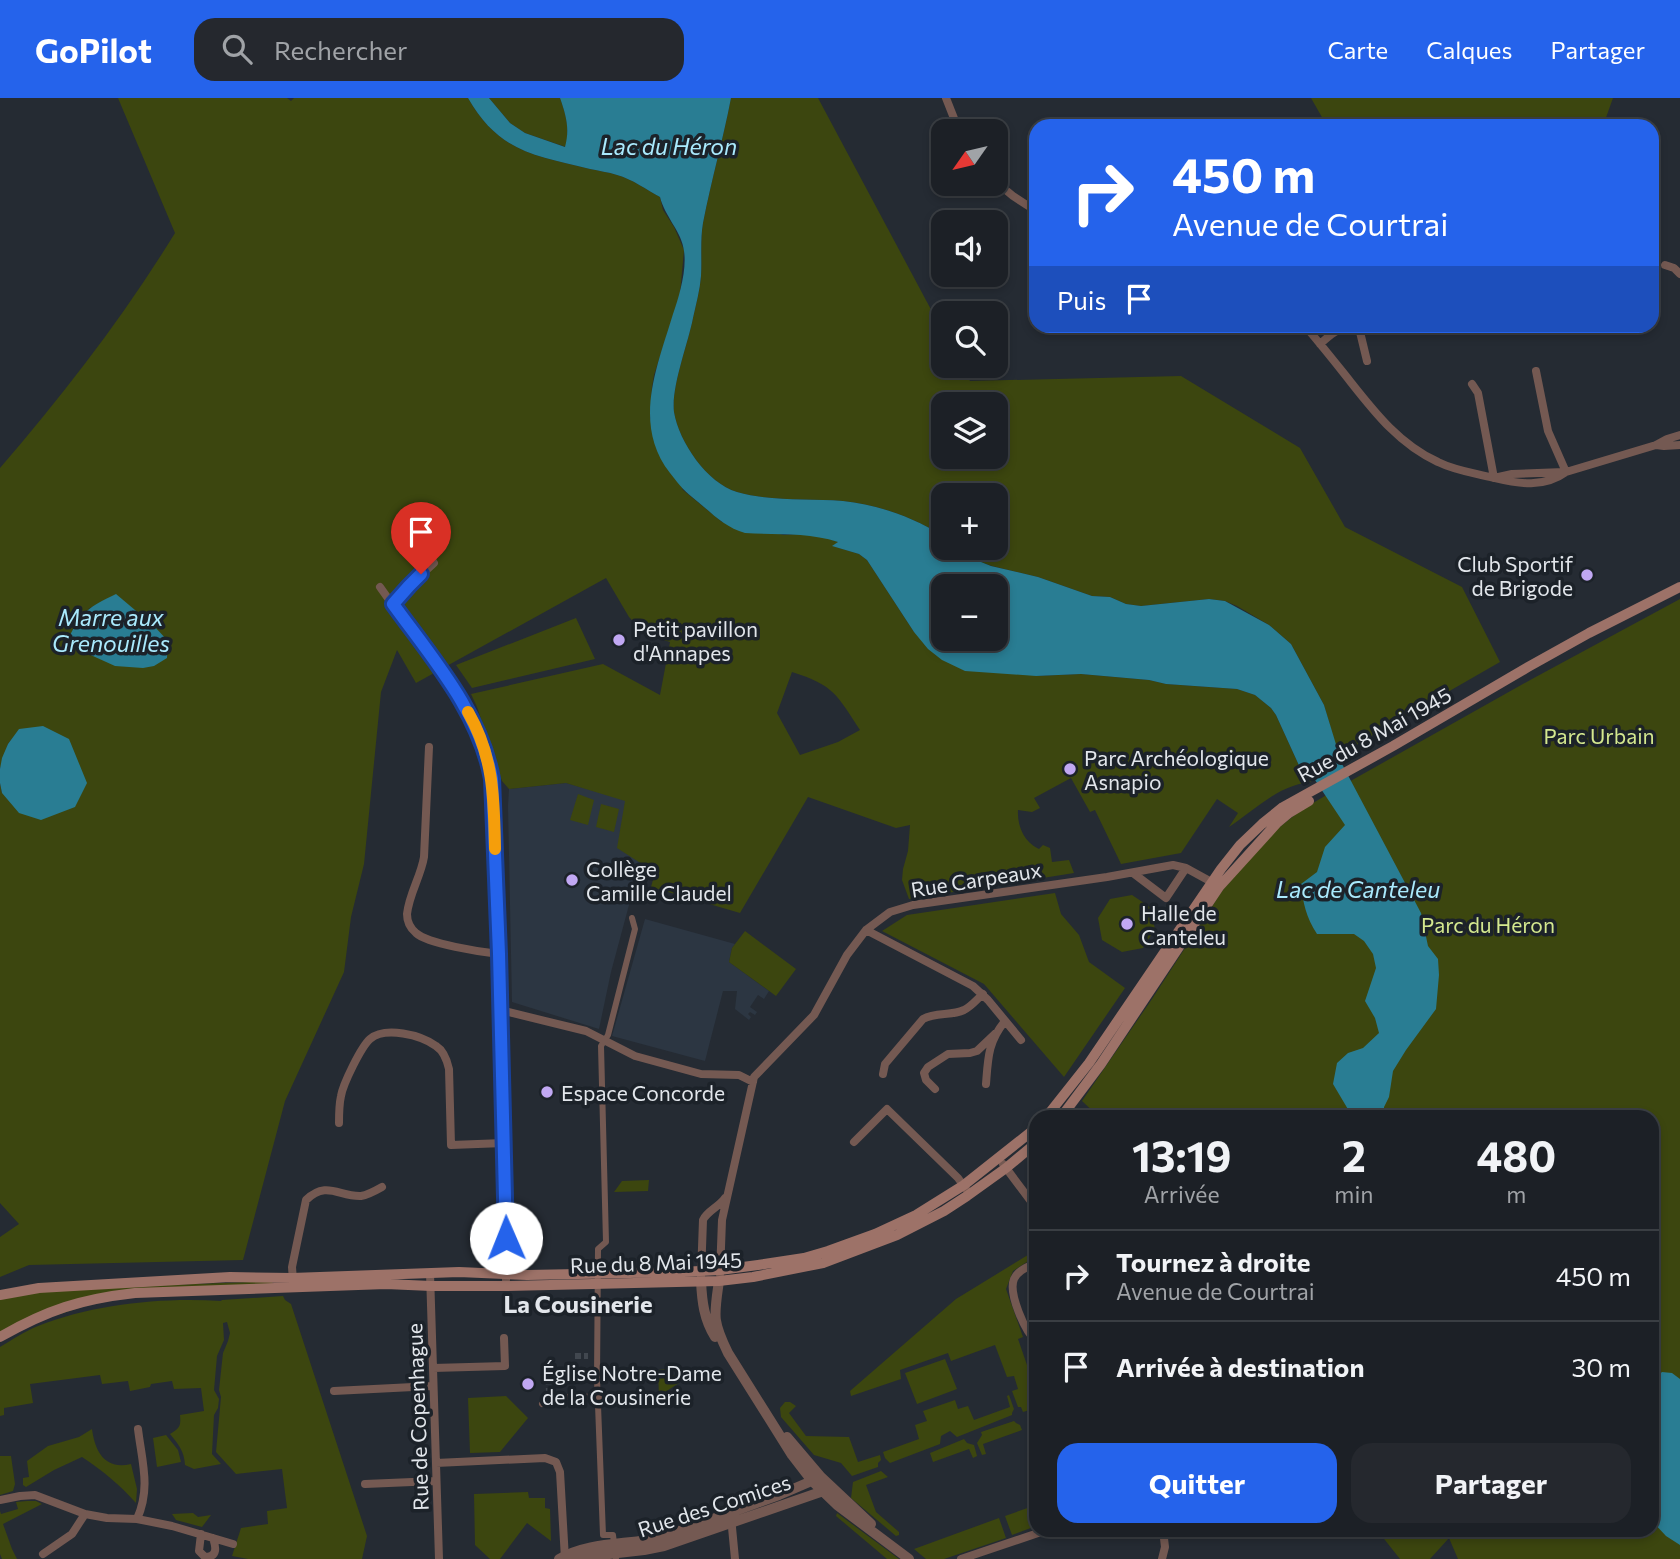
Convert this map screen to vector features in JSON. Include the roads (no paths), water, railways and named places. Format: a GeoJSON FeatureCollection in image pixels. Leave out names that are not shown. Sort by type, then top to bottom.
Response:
{"type":"FeatureCollection","features":[{"type":"Feature","properties":{"kind":"main road","name":"Rue du 8 Mai 1945"},"geometry":{"type":"LineString","coordinates":[[1066,1110],[1101,1064],[1234,852],[1262,824],[1283,807],[1314,794],[1355,771],[1528,667],[1680,587]]}},
{"type":"Feature","properties":{"kind":"main road","name":"Rue du 8 Mai 1945"},"geometry":{"type":"LineString","coordinates":[[1355,771],[1427,735],[1528,673],[1680,594]]}},
{"type":"Feature","properties":{"kind":"main road","name":"Rue du 8 Mai 1945"},"geometry":{"type":"LineString","coordinates":[[1052,1110],[1215,885]]}},
{"type":"Feature","properties":{"kind":"main road","name":"Rue du 8 Mai 1945"},"geometry":{"type":"LineString","coordinates":[[1003,1163],[1029,1135]]}},
{"type":"Feature","properties":{"kind":"main road","name":"Rue du 8 Mai 1945"},"geometry":{"type":"LineString","coordinates":[[0,1295],[26,1289],[63,1286],[230,1278],[293,1283],[431,1286],[506,1280],[782,1273],[843,1257],[897,1235],[944,1211],[967,1190],[1029,1147]]}},
{"type":"Feature","properties":{"kind":"main road","name":"Rue du 8 Mai 1945"},"geometry":{"type":"LineString","coordinates":[[0,1337],[49,1312],[106,1297],[430,1273],[476,1273],[506,1280]]}},
{"type":"Feature","properties":{"kind":"street"},"geometry":{"type":"LineString","coordinates":[[946,98],[954,119]]}},
{"type":"Feature","properties":{"kind":"street"},"geometry":{"type":"LineString","coordinates":[[1008,192],[1029,206]]}},
{"type":"Feature","properties":{"kind":"street"},"geometry":{"type":"LineString","coordinates":[[1665,265],[1680,274]]}},
{"type":"Feature","properties":{"kind":"street"},"geometry":{"type":"LineString","coordinates":[[1311,333],[1377,414],[1404,441],[1429,458],[1474,475],[1517,483],[1537,483],[1680,435]]}},
{"type":"Feature","properties":{"kind":"street"},"geometry":{"type":"LineString","coordinates":[[1320,344],[1333,333]]}},
{"type":"Feature","properties":{"kind":"street"},"geometry":{"type":"LineString","coordinates":[[1359,333],[1367,361]]}},
{"type":"Feature","properties":{"kind":"street"},"geometry":{"type":"LineString","coordinates":[[1536,371],[1548,431],[1566,472]]}},
{"type":"Feature","properties":{"kind":"street"},"geometry":{"type":"LineString","coordinates":[[1472,384],[1478,393],[1494,478]]}},
{"type":"Feature","properties":{"kind":"street"},"geometry":{"type":"LineString","coordinates":[[1656,445],[1680,445]]}},
{"type":"Feature","properties":{"kind":"street"},"geometry":{"type":"LineString","coordinates":[[393,604],[434,563],[411,530]]}},
{"type":"Feature","properties":{"kind":"street"},"geometry":{"type":"LineString","coordinates":[[380,587],[466,707],[486,753],[493,789],[506,1280]]}},
{"type":"Feature","properties":{"kind":"street"},"geometry":{"type":"LineString","coordinates":[[429,747],[424,857],[408,911],[409,924],[418,935],[430,940],[499,954]]}},
{"type":"Feature","properties":{"kind":"street","name":"Rue Carpeaux"},"geometry":{"type":"LineString","coordinates":[[753,1082],[756,1074],[814,1015],[846,955],[866,929],[890,912],[913,905],[1173,865],[1186,868]]}},
{"type":"Feature","properties":{"kind":"street"},"geometry":{"type":"LineString","coordinates":[[1133,873],[1166,898],[1186,868],[1215,885]]}},
{"type":"Feature","properties":{"kind":"street"},"geometry":{"type":"LineString","coordinates":[[615,1552],[613,1535],[603,1535],[597,1379],[598,1249],[606,1242],[601,1046],[608,1035],[635,929],[632,918]]}},
{"type":"Feature","properties":{"kind":"street"},"geometry":{"type":"LineString","coordinates":[[866,929],[973,986],[983,994],[1021,1040]]}},
{"type":"Feature","properties":{"kind":"street"},"geometry":{"type":"LineString","coordinates":[[883,1074],[886,1064],[923,1019],[966,1009],[983,994]]}},
{"type":"Feature","properties":{"kind":"street"},"geometry":{"type":"LineString","coordinates":[[500,1010],[586,1031],[635,1056],[701,1074],[733,1074],[753,1082],[722,1220],[720,1275],[714,1320],[728,1353]]}},
{"type":"Feature","properties":{"kind":"street"},"geometry":{"type":"LineString","coordinates":[[935,1088],[924,1076],[928,1067],[951,1054],[975,1052],[1006,1021]]}},
{"type":"Feature","properties":{"kind":"street"},"geometry":{"type":"LineString","coordinates":[[339,1123],[342,1089],[365,1044],[375,1035],[397,1033],[429,1042],[446,1056],[449,1069],[451,1145],[504,1143]]}},
{"type":"Feature","properties":{"kind":"street"},"geometry":{"type":"LineString","coordinates":[[986,1084],[989,1056],[996,1033]]}},
{"type":"Feature","properties":{"kind":"street"},"geometry":{"type":"LineString","coordinates":[[854,1142],[887,1109],[967,1190]]}},
{"type":"Feature","properties":{"kind":"street"},"geometry":{"type":"LineString","coordinates":[[1003,1163],[1029,1198]]}},
{"type":"Feature","properties":{"kind":"street"},"geometry":{"type":"LineString","coordinates":[[293,1283],[292,1267],[306,1200],[312,1194],[327,1189],[359,1196],[382,1187]]}},
{"type":"Feature","properties":{"kind":"street"},"geometry":{"type":"LineString","coordinates":[[728,1192],[718,1206],[702,1220],[701,1276],[705,1318],[792,1455],[852,1518],[911,1559]]}},
{"type":"Feature","properties":{"kind":"street"},"geometry":{"type":"LineString","coordinates":[[1029,1267],[1019,1272],[1012,1286],[1029,1332]]}},
{"type":"Feature","properties":{"kind":"street","name":"Rue de Copenhague"},"geometry":{"type":"LineString","coordinates":[[430,1273],[439,1559]]}},
{"type":"Feature","properties":{"kind":"street"},"geometry":{"type":"LineString","coordinates":[[433,1368],[505,1366],[504,1338]]}},
{"type":"Feature","properties":{"kind":"street"},"geometry":{"type":"LineString","coordinates":[[588,1356],[597,1356]]}},
{"type":"Feature","properties":{"kind":"street"},"geometry":{"type":"LineString","coordinates":[[334,1391],[433,1386]]}},
{"type":"Feature","properties":{"kind":"street"},"geometry":{"type":"LineString","coordinates":[[542,1404],[549,1395],[618,1398]]}},
{"type":"Feature","properties":{"kind":"street"},"geometry":{"type":"LineString","coordinates":[[137,1519],[145,1494],[138,1429]]}},
{"type":"Feature","properties":{"kind":"street"},"geometry":{"type":"LineString","coordinates":[[436,1462],[545,1458],[556,1462],[560,1472],[564,1558]]}},
{"type":"Feature","properties":{"kind":"street","name":"Rue des Comices"},"geometry":{"type":"LineString","coordinates":[[564,1558],[664,1546],[816,1479]]}},
{"type":"Feature","properties":{"kind":"street"},"geometry":{"type":"LineString","coordinates":[[365,1484],[436,1481]]}},
{"type":"Feature","properties":{"kind":"street","name":"Rue des Comices"},"geometry":{"type":"LineString","coordinates":[[732,1517],[827,1490]]}},
{"type":"Feature","properties":{"kind":"street"},"geometry":{"type":"LineString","coordinates":[[0,1500],[35,1495],[85,1514],[159,1522],[233,1544]]}},
{"type":"Feature","properties":{"kind":"street"},"geometry":{"type":"LineString","coordinates":[[43,1554],[72,1534],[85,1514]]}},
{"type":"Feature","properties":{"kind":"street"},"geometry":{"type":"LineString","coordinates":[[732,1517],[734,1559]]}},
{"type":"Feature","properties":{"kind":"street"},"geometry":{"type":"LineString","coordinates":[[201,1534],[199,1551],[205,1557],[215,1553],[213,1538]]}},
{"type":"Feature","properties":{"kind":"street"},"geometry":{"type":"LineString","coordinates":[[961,1559],[1029,1536]]}},
{"type":"Feature","properties":{"kind":"street"},"geometry":{"type":"LineString","coordinates":[[1162,1559],[1165,1548],[1164,1537]]}},
{"type":"Feature","properties":{"kind":"water","name":"Lac du Héron"},"geometry":{"type":"Polygon","coordinates":[[[468,98],[489,98],[510,123],[525,133],[565,147],[567,122],[560,98],[731,98],[703,223],[700,286],[677,378],[674,402],[677,424],[688,448],[715,480],[737,492],[750,495],[843,501],[883,509],[908,518],[931,529],[931,560],[978,560],[1092,596],[1110,597],[1126,604],[1141,606],[1209,599],[1225,601],[1269,625],[1291,644],[1324,705],[1342,764],[1421,913],[1428,946],[1438,959],[1436,1009],[1393,1071],[1384,1110],[1348,1110],[1333,1084],[1337,1063],[1348,1053],[1363,1048],[1379,1033],[1375,1018],[1365,1001],[1376,968],[1373,954],[1364,941],[1354,934],[1317,934],[1308,916],[1301,884],[1317,872],[1325,847],[1345,825],[1315,780],[1302,772],[1271,708],[1255,695],[1237,689],[1081,674],[1036,676],[965,671],[942,660],[928,649],[867,560],[859,554],[832,546],[838,542],[815,537],[745,533],[717,518],[686,492],[673,476],[659,454],[652,435],[651,395],[660,354],[680,292],[685,258],[683,244],[660,197],[623,177],[535,155],[505,141],[492,130],[468,98]]]}},
{"type":"Feature","properties":{"kind":"water","name":"Marre aux Grenouilles"},"geometry":{"type":"Polygon","coordinates":[[[116,594],[168,641],[167,658],[154,666],[143,668],[115,666],[73,647],[69,638],[82,616],[93,606],[116,594]]]}},
{"type":"Feature","properties":{"kind":"water"},"geometry":{"type":"Polygon","coordinates":[[[43,726],[69,739],[87,783],[75,807],[41,820],[19,813],[2,793],[0,769],[8,744],[19,729],[43,726]]]}},
{"type":"Feature","properties":{"kind":"water"},"geometry":{"type":"Polygon","coordinates":[[[1662,1372],[1672,1373],[1680,1379],[1680,1545],[1659,1528],[1659,1375],[1662,1372]]]}},
{"type":"Feature","properties":{"kind":"tunnel"},"geometry":{"type":"LineString","coordinates":[[575,1356],[588,1356]]}},
{"type":"Feature","properties":{"kind":"tunnel"},"geometry":{"type":"LineString","coordinates":[[548,1370],[549,1392]]}},
{"type":"Feature","properties":{"kind":"place","name":"Club Sportif de Brigode"},"geometry":{"type":"Point","coordinates":[1587,575]}},
{"type":"Feature","properties":{"kind":"place","name":"Petit pavillon d'Annapes"},"geometry":{"type":"Point","coordinates":[619,640]}},
{"type":"Feature","properties":{"kind":"place","name":"Parc Archéologique Asnapio"},"geometry":{"type":"Point","coordinates":[1070,769]}},
{"type":"Feature","properties":{"kind":"place","name":"Collège Camille Claudel"},"geometry":{"type":"Point","coordinates":[572,880]}},
{"type":"Feature","properties":{"kind":"place","name":"Halle de Canteleu"},"geometry":{"type":"Point","coordinates":[1127,924]}},
{"type":"Feature","properties":{"kind":"place","name":"Espace Concorde"},"geometry":{"type":"Point","coordinates":[547,1092]}},
{"type":"Feature","properties":{"kind":"place","name":"Église Notre-Dame de la Cousinerie"},"geometry":{"type":"Point","coordinates":[528,1384]}},
{"type":"Feature","properties":{"kind":"district","name":"La Cousinerie"},"geometry":{"type":"Point","coordinates":[578,1303]}},
{"type":"Feature","properties":{"kind":"park label","name":"Parc Urbain"},"geometry":{"type":"Point","coordinates":[1599,735]}},
{"type":"Feature","properties":{"kind":"park label","name":"Parc du Héron"},"geometry":{"type":"Point","coordinates":[1488,924]}},
{"type":"Feature","properties":{"kind":"water label","name":"Lac de Canteleu"},"geometry":{"type":"Point","coordinates":[1358,889]}}]}
